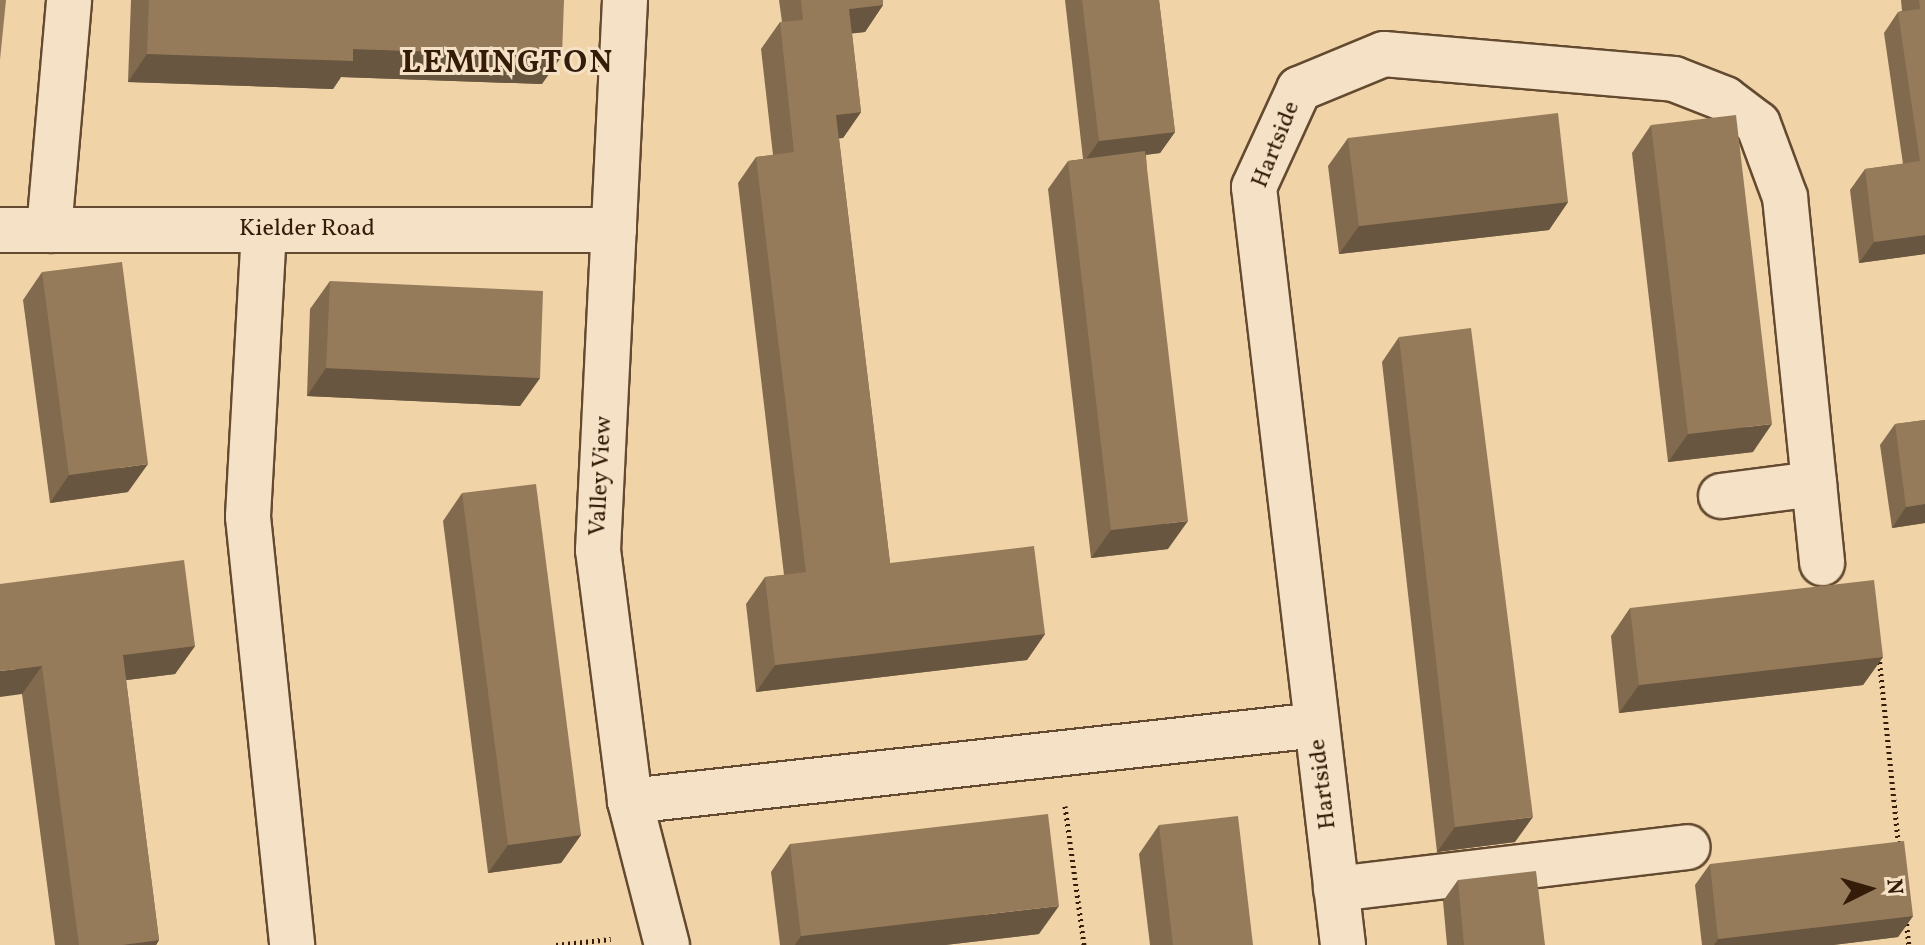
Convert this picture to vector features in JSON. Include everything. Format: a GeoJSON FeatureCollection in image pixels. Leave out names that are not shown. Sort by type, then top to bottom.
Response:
{"type":"FeatureCollection","features":[{"type":"Feature","properties":{"kind":"street"},"geometry":{"type":"LineString","coordinates":[[49,230],[69,0]]}},
{"type":"Feature","properties":{"kind":"street","name":"Valley View"},"geometry":{"type":"LineString","coordinates":[[625,0],[598,550],[630,801],[667,945]]}},
{"type":"Feature","properties":{"kind":"street","name":"Hartside"},"geometry":{"type":"LineString","coordinates":[[1343,945],[1254,187],[1299,89],[1384,54],[1674,79],[1725,99],[1758,124],[1785,197],[1822,563]]}},
{"type":"Feature","properties":{"kind":"street","name":"Kielder Road"},"geometry":{"type":"LineString","coordinates":[[0,230],[614,230]]}},
{"type":"Feature","properties":{"kind":"street"},"geometry":{"type":"LineString","coordinates":[[264,230],[248,517],[292,945]]}},
{"type":"Feature","properties":{"kind":"street"},"geometry":{"type":"LineString","coordinates":[[1721,496],[1814,484]]}},
{"type":"Feature","properties":{"kind":"street"},"geometry":{"type":"LineString","coordinates":[[630,801],[1317,725]]}},
{"type":"Feature","properties":{"kind":"street"},"geometry":{"type":"LineString","coordinates":[[1336,889],[1687,847]]}},
{"type":"Feature","properties":{"kind":"path"},"geometry":{"type":"LineString","coordinates":[[1878,643],[1901,866]]}},
{"type":"Feature","properties":{"kind":"path"},"geometry":{"type":"LineString","coordinates":[[1058,754],[1084,945]]}},
{"type":"Feature","properties":{"kind":"path"},"geometry":{"type":"LineString","coordinates":[[1906,913],[1909,945]]}},
{"type":"Feature","properties":{"kind":"building"},"geometry":{"type":"Polygon","coordinates":[[[0,0],[6,0],[0,60],[0,0]]]}},
{"type":"Feature","properties":{"kind":"building"},"geometry":{"type":"Polygon","coordinates":[[[149,0],[564,0],[562,56],[353,49],[353,61],[147,54],[149,0]]]}},
{"type":"Feature","properties":{"kind":"building"},"geometry":{"type":"Polygon","coordinates":[[[801,0],[883,0],[883,5],[849,9],[861,112],[836,115],[890,563],[1034,546],[1045,634],[775,665],[765,577],[806,572],[756,157],[794,152],[780,22],[803,20],[801,0]]]}},
{"type":"Feature","properties":{"kind":"building"},"geometry":{"type":"Polygon","coordinates":[[[1082,0],[1159,0],[1175,132],[1099,141],[1082,0]]]}},
{"type":"Feature","properties":{"kind":"building"},"geometry":{"type":"Polygon","coordinates":[[[1919,0],[1925,0],[1925,235],[1874,242],[1865,169],[1920,161],[1898,12],[1920,9],[1919,0]]]}},
{"type":"Feature","properties":{"kind":"building"},"geometry":{"type":"Polygon","coordinates":[[[1558,113],[1568,202],[1359,226],[1348,138],[1558,113]]]}},
{"type":"Feature","properties":{"kind":"building"},"geometry":{"type":"Polygon","coordinates":[[[1736,115],[1772,424],[1688,434],[1651,125],[1736,115]]]}},
{"type":"Feature","properties":{"kind":"building"},"geometry":{"type":"Polygon","coordinates":[[[1145,151],[1188,521],[1111,530],[1068,161],[1145,151]]]}},
{"type":"Feature","properties":{"kind":"building"},"geometry":{"type":"Polygon","coordinates":[[[122,262],[148,464],[69,475],[42,272],[122,262]]]}},
{"type":"Feature","properties":{"kind":"building"},"geometry":{"type":"Polygon","coordinates":[[[330,281],[543,291],[540,378],[326,368],[330,281]]]}},
{"type":"Feature","properties":{"kind":"building"},"geometry":{"type":"Polygon","coordinates":[[[1471,328],[1533,817],[1455,827],[1399,337],[1471,328]]]}},
{"type":"Feature","properties":{"kind":"building"},"geometry":{"type":"Polygon","coordinates":[[[1925,420],[1925,504],[1906,507],[1895,424],[1925,420]]]}},
{"type":"Feature","properties":{"kind":"building"},"geometry":{"type":"Polygon","coordinates":[[[536,484],[581,835],[508,845],[462,493],[536,484]]]}},
{"type":"Feature","properties":{"kind":"building"},"geometry":{"type":"Polygon","coordinates":[[[184,560],[195,646],[123,655],[159,940],[122,945],[79,945],[42,666],[0,671],[0,584],[184,560]]]}},
{"type":"Feature","properties":{"kind":"building"},"geometry":{"type":"Polygon","coordinates":[[[1874,580],[1883,657],[1639,685],[1630,608],[1874,580]]]}},
{"type":"Feature","properties":{"kind":"building"},"geometry":{"type":"Polygon","coordinates":[[[1048,814],[1059,906],[801,936],[790,844],[1048,814]]]}},
{"type":"Feature","properties":{"kind":"building"},"geometry":{"type":"Polygon","coordinates":[[[1238,816],[1253,945],[1173,945],[1159,825],[1238,816]]]}},
{"type":"Feature","properties":{"kind":"building"},"geometry":{"type":"Polygon","coordinates":[[[1904,841],[1913,916],[1718,939],[1710,864],[1904,841]]]}},
{"type":"Feature","properties":{"kind":"building"},"geometry":{"type":"Polygon","coordinates":[[[1536,871],[1545,945],[1464,945],[1458,880],[1536,871]]]}},
{"type":"Feature","properties":{"kind":"district","name":"LEMINGTON"},"geometry":{"type":"Point","coordinates":[508,64]}}]}
